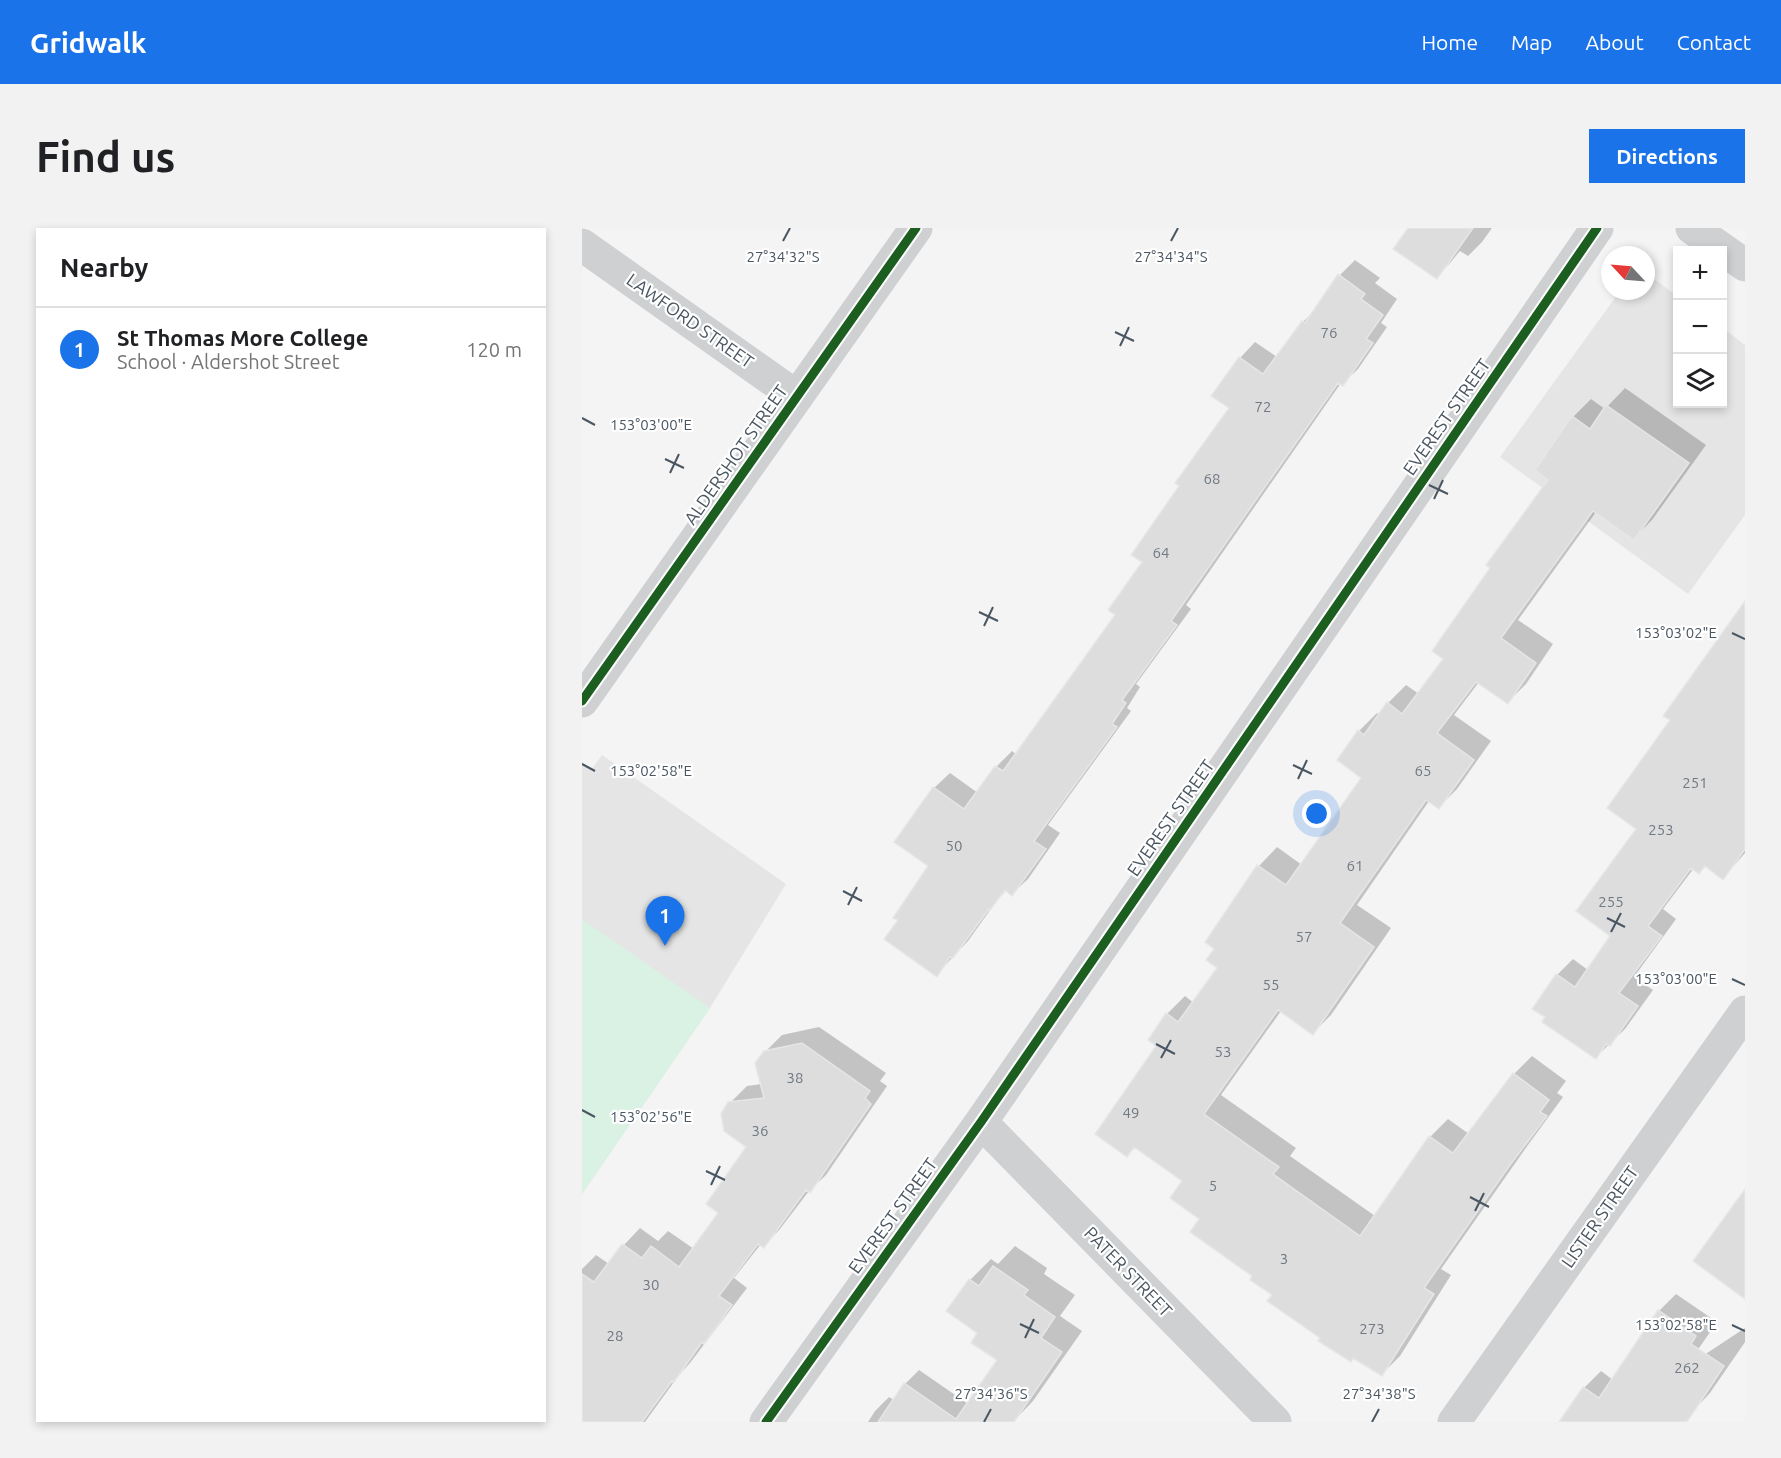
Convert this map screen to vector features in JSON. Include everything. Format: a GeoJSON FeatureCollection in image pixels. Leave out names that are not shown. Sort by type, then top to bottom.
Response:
{"type":"FeatureCollection","features":[{"type":"Feature","properties":{"kind":"street","name":"ALDERSHOT STREET"},"geometry":{"type":"LineString","coordinates":[[582,701],[916,228]]}},
{"type":"Feature","properties":{"kind":"street","name":"EVEREST STREET"},"geometry":{"type":"LineString","coordinates":[[766,1422],[981,1122],[1597,228]]}},
{"type":"Feature","properties":{"kind":"street"},"geometry":{"type":"LineString","coordinates":[[1692,228],[1745,266]]}},
{"type":"Feature","properties":{"kind":"street","name":"LAWFORD STREET"},"geometry":{"type":"LineString","coordinates":[[582,245],[797,397]]}},
{"type":"Feature","properties":{"kind":"street","name":"LISTER STREET"},"geometry":{"type":"LineString","coordinates":[[1454,1422],[1745,1012]]}},
{"type":"Feature","properties":{"kind":"street","name":"PATER STREET"},"geometry":{"type":"LineString","coordinates":[[981,1122],[1275,1422]]}},
{"type":"Feature","properties":{"kind":"shaded area"},"geometry":{"type":"Polygon","coordinates":[[[1655,280],[1673,293],[1673,408],[1727,408],[1727,331],[1745,345],[1745,515],[1688,594],[1500,457],[1613,300],[1655,300],[1655,280]]]}},
{"type":"Feature","properties":{"kind":"shaded area"},"geometry":{"type":"Polygon","coordinates":[[[602,755],[786,884],[710,1008],[582,1194],[582,762],[592,769],[602,755]]]}},
{"type":"Feature","properties":{"kind":"green space"},"geometry":{"type":"Polygon","coordinates":[[[582,919],[710,1008],[582,1194],[582,919]]]}},
{"type":"Feature","properties":{"kind":"building"},"geometry":{"type":"Polygon","coordinates":[[[1408,228],[1473,228],[1437,279],[1393,249],[1408,228]]]}},
{"type":"Feature","properties":{"kind":"building"},"geometry":{"type":"Polygon","coordinates":[[[1338,274],[1365,294],[1361,299],[1383,315],[1366,339],[1373,343],[1343,386],[1338,383],[1171,621],[1177,625],[1122,700],[1126,703],[1112,724],[1117,727],[1034,841],[1046,849],[1012,896],[1005,890],[953,958],[950,957],[937,977],[884,939],[898,920],[893,918],[928,866],[894,842],[933,787],[964,809],[995,766],[1003,771],[1115,615],[1108,610],[1142,562],[1131,555],[1179,486],[1175,483],[1229,408],[1211,396],[1239,357],[1263,374],[1302,321],[1305,323],[1338,274]]]}},
{"type":"Feature","properties":{"kind":"building"},"geometry":{"type":"Polygon","coordinates":[[[1606,405],[1689,463],[1634,540],[1593,511],[1501,638],[1536,663],[1508,704],[1476,682],[1437,733],[1474,760],[1439,809],[1426,800],[1340,923],[1374,947],[1313,1035],[1278,1010],[1204,1114],[1279,1167],[1273,1174],[1360,1236],[1429,1136],[1453,1153],[1513,1073],[1549,1100],[1540,1112],[1547,1116],[1424,1288],[1434,1294],[1382,1376],[1353,1358],[1351,1362],[1318,1341],[1320,1338],[1267,1301],[1272,1295],[1250,1280],[1252,1276],[1190,1232],[1199,1219],[1170,1198],[1182,1181],[1134,1147],[1127,1157],[1095,1134],[1156,1046],[1148,1040],[1166,1013],[1178,1022],[1217,968],[1206,960],[1214,949],[1205,942],[1257,865],[1286,885],[1361,778],[1337,760],[1358,730],[1364,735],[1387,702],[1402,714],[1443,659],[1432,651],[1490,568],[1486,565],[1548,480],[1535,470],[1572,416],[1590,429],[1606,405]]]}},
{"type":"Feature","properties":{"kind":"building"},"geometry":{"type":"Polygon","coordinates":[[[1745,601],[1745,849],[1723,880],[1705,866],[1699,874],[1691,868],[1648,926],[1662,936],[1619,993],[1638,1006],[1610,1046],[1606,1044],[1596,1059],[1542,1022],[1545,1017],[1532,1009],[1556,974],[1575,987],[1610,936],[1576,911],[1636,829],[1607,808],[1670,720],[1663,716],[1745,601]]]}},
{"type":"Feature","properties":{"kind":"building"},"geometry":{"type":"Polygon","coordinates":[[[802,1043],[870,1091],[865,1098],[871,1104],[810,1193],[806,1190],[764,1248],[758,1244],[719,1296],[732,1305],[642,1422],[582,1422],[582,1274],[594,1282],[622,1244],[642,1258],[651,1246],[679,1267],[718,1213],[706,1204],[746,1147],[724,1131],[721,1114],[728,1102],[764,1098],[755,1063],[764,1051],[802,1043]]]}},
{"type":"Feature","properties":{"kind":"building"},"geometry":{"type":"Polygon","coordinates":[[[1745,1189],[1745,1299],[1693,1261],[1745,1189]]]}},
{"type":"Feature","properties":{"kind":"building"},"geometry":{"type":"Polygon","coordinates":[[[993,1266],[1028,1290],[1024,1295],[1055,1317],[1041,1338],[1062,1352],[1014,1422],[878,1422],[904,1383],[956,1419],[997,1360],[971,1343],[977,1333],[946,1311],[969,1279],[979,1286],[993,1266]]]}},
{"type":"Feature","properties":{"kind":"building"},"geometry":{"type":"Polygon","coordinates":[[[1658,1310],[1696,1336],[1691,1344],[1724,1366],[1687,1422],[1559,1422],[1583,1387],[1599,1398],[1658,1310]]]}},
{"type":"Feature","properties":{"kind":"cycle path"},"geometry":{"type":"LineString","coordinates":[[582,701],[916,228]]}},
{"type":"Feature","properties":{"kind":"cycle path"},"geometry":{"type":"LineString","coordinates":[[766,1422],[981,1122],[1597,228]]}},
{"type":"Feature","properties":{"kind":"place","name":"St Thomas More College"},"geometry":{"type":"Point","coordinates":[665,946]}}]}
